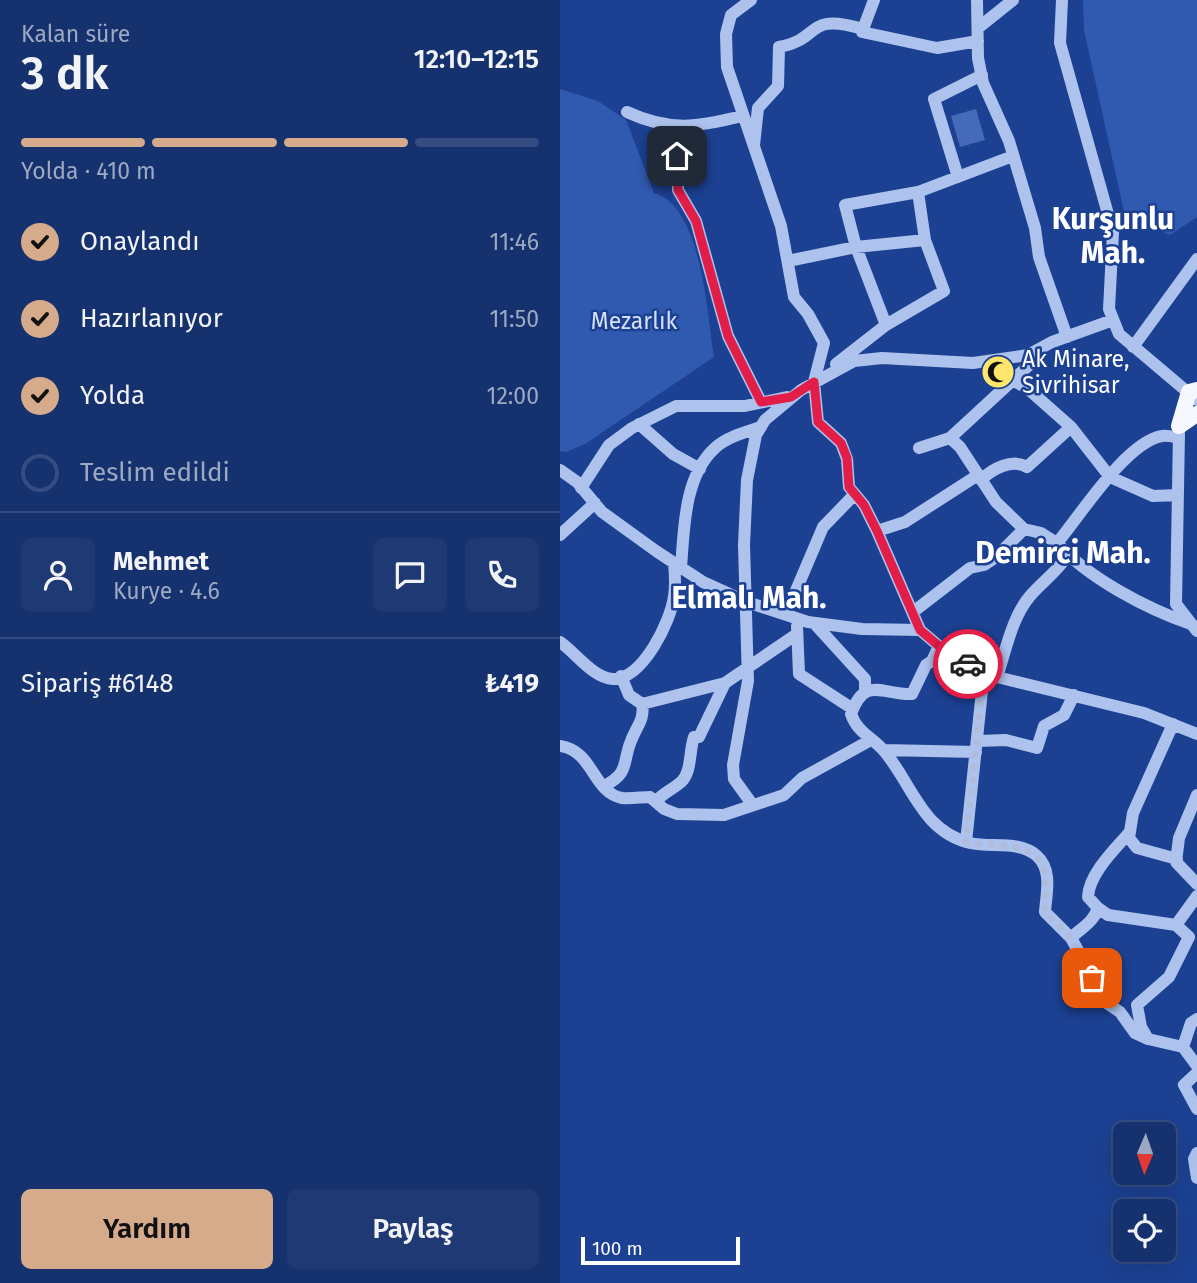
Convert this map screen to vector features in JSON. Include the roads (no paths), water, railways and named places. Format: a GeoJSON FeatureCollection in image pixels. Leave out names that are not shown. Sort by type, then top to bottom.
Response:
{"type":"FeatureCollection","features":[{"type":"Feature","properties":{"kind":"main road"},"geometry":{"type":"LineString","coordinates":[[1179,432],[1194,394]]}},
{"type":"Feature","properties":{"kind":"main road"},"geometry":{"type":"LineString","coordinates":[[1179,432],[1197,414]]}},
{"type":"Feature","properties":{"kind":"street"},"geometry":{"type":"LineString","coordinates":[[751,0],[731,15],[726,34],[727,67],[781,226],[794,297],[808,314],[824,343],[814,382],[818,422],[841,443],[847,458],[849,487],[877,531],[920,630],[939,646],[997,677],[1144,713],[1197,734]]}},
{"type":"Feature","properties":{"kind":"street"},"geometry":{"type":"LineString","coordinates":[[874,0],[862,32],[937,48],[978,34],[1013,0]]}},
{"type":"Feature","properties":{"kind":"street"},"geometry":{"type":"LineString","coordinates":[[977,0],[982,75],[1013,156],[1035,228],[1039,257],[1067,337]]}},
{"type":"Feature","properties":{"kind":"street"},"geometry":{"type":"LineString","coordinates":[[1062,0],[1060,43],[1113,232],[1109,309],[1119,334],[1194,394]]}},
{"type":"Feature","properties":{"kind":"street"},"geometry":{"type":"LineString","coordinates":[[754,149],[758,108],[778,86],[779,47],[799,42],[815,26],[830,22],[863,29]]}},
{"type":"Feature","properties":{"kind":"street"},"geometry":{"type":"LineString","coordinates":[[958,177],[934,99],[982,75]]}},
{"type":"Feature","properties":{"kind":"street"},"geometry":{"type":"LineString","coordinates":[[627,112],[673,127],[695,126],[743,116]]}},
{"type":"Feature","properties":{"kind":"street"},"geometry":{"type":"LineString","coordinates":[[695,126],[678,142],[678,190],[696,221],[728,336],[761,402]]}},
{"type":"Feature","properties":{"kind":"street"},"geometry":{"type":"LineString","coordinates":[[886,324],[856,247],[845,205],[918,192],[1013,156]]}},
{"type":"Feature","properties":{"kind":"street"},"geometry":{"type":"LineString","coordinates":[[814,382],[886,324],[944,291],[925,240],[918,192]]}},
{"type":"Feature","properties":{"kind":"street"},"geometry":{"type":"LineString","coordinates":[[788,261],[856,247],[925,240]]}},
{"type":"Feature","properties":{"kind":"street"},"geometry":{"type":"LineString","coordinates":[[1133,347],[1197,260]]}},
{"type":"Feature","properties":{"kind":"street"},"geometry":{"type":"LineString","coordinates":[[752,804],[734,779],[734,754],[748,681],[745,670],[747,601],[744,545],[747,480],[752,447],[761,427],[779,405],[814,382],[854,361],[882,358],[973,363],[1028,355],[1113,320]]}},
{"type":"Feature","properties":{"kind":"street"},"geometry":{"type":"LineString","coordinates":[[919,448],[950,438],[1028,366],[1036,351]]}},
{"type":"Feature","properties":{"kind":"street"},"geometry":{"type":"LineString","coordinates":[[1012,380],[1027,388],[1071,427],[1110,477],[1153,496],[1178,495]]}},
{"type":"Feature","properties":{"kind":"street"},"geometry":{"type":"LineString","coordinates":[[581,488],[610,445],[639,424],[676,406],[745,406],[791,397]]}},
{"type":"Feature","properties":{"kind":"street"},"geometry":{"type":"LineString","coordinates":[[639,424],[673,454],[701,469]]}},
{"type":"Feature","properties":{"kind":"street"},"geometry":{"type":"LineString","coordinates":[[560,642],[598,674],[614,679],[636,671],[670,614],[688,502],[701,469],[717,446],[761,427]]}},
{"type":"Feature","properties":{"kind":"street"},"geometry":{"type":"LineString","coordinates":[[877,531],[905,522],[1010,463],[1020,462],[1027,467],[1071,427]]}},
{"type":"Feature","properties":{"kind":"street"},"geometry":{"type":"LineString","coordinates":[[1057,543],[1091,496],[1148,442],[1179,432],[1176,604],[1194,627]]}},
{"type":"Feature","properties":{"kind":"street"},"geometry":{"type":"LineString","coordinates":[[950,438],[960,447],[996,502],[1024,529],[1041,533],[1057,543],[1068,555],[1131,597],[1194,627]]}},
{"type":"Feature","properties":{"kind":"street"},"geometry":{"type":"LineString","coordinates":[[560,470],[595,503],[677,566],[703,582],[747,601],[814,623],[862,629],[920,630]]}},
{"type":"Feature","properties":{"kind":"street"},"geometry":{"type":"LineString","coordinates":[[853,709],[799,674],[797,634],[791,616],[823,527],[855,494]]}},
{"type":"Feature","properties":{"kind":"street"},"geometry":{"type":"LineString","coordinates":[[560,535],[595,503]]}},
{"type":"Feature","properties":{"kind":"street"},"geometry":{"type":"LineString","coordinates":[[913,612],[970,568],[984,565],[996,557],[1024,529]]}},
{"type":"Feature","properties":{"kind":"street"},"geometry":{"type":"LineString","coordinates":[[997,677],[1014,624],[1030,596],[1054,576],[1068,555]]}},
{"type":"Feature","properties":{"kind":"street"},"geometry":{"type":"LineString","coordinates":[[814,623],[866,679],[864,691],[853,709],[856,727],[869,741],[884,750],[926,817],[937,828],[966,842],[1023,849],[1037,856],[1044,867],[1049,888],[1045,912],[1071,938],[1108,1004],[1120,1012],[1135,1033],[1148,1039],[1183,1047],[1197,1066]]}},
{"type":"Feature","properties":{"kind":"street"},"geometry":{"type":"LineString","coordinates":[[621,676],[629,695],[642,704],[725,683],[797,634]]}},
{"type":"Feature","properties":{"kind":"street"},"geometry":{"type":"LineString","coordinates":[[864,691],[872,688],[912,694],[939,646]]}},
{"type":"Feature","properties":{"kind":"street"},"geometry":{"type":"LineString","coordinates":[[966,842],[984,672]]}},
{"type":"Feature","properties":{"kind":"street"},"geometry":{"type":"LineString","coordinates":[[657,800],[667,789],[682,782],[689,767],[694,737],[699,737],[725,683]]}},
{"type":"Feature","properties":{"kind":"street"},"geometry":{"type":"LineString","coordinates":[[884,750],[977,746],[1006,740],[1037,748],[1044,726],[1064,715],[1074,695]]}},
{"type":"Feature","properties":{"kind":"street"},"geometry":{"type":"LineString","coordinates":[[604,786],[620,776],[627,763],[630,742],[642,720],[642,704]]}},
{"type":"Feature","properties":{"kind":"street"},"geometry":{"type":"LineString","coordinates":[[1173,724],[1133,813],[1129,833],[1131,844],[1137,848],[1177,859],[1197,884]]}},
{"type":"Feature","properties":{"kind":"street"},"geometry":{"type":"LineString","coordinates":[[560,746],[579,752],[604,786],[622,798],[657,800],[664,809],[691,815],[724,815],[784,795],[802,778],[869,741]]}},
{"type":"Feature","properties":{"kind":"street"},"geometry":{"type":"LineString","coordinates":[[1177,859],[1179,838],[1197,795]]}},
{"type":"Feature","properties":{"kind":"street"},"geometry":{"type":"LineString","coordinates":[[1129,833],[1107,859],[1089,889],[1088,897],[1108,915],[1176,925],[1193,938],[1169,977],[1137,1005],[1141,1027],[1148,1039]]}},
{"type":"Feature","properties":{"kind":"street"},"geometry":{"type":"LineString","coordinates":[[1176,925],[1197,897]]}},
{"type":"Feature","properties":{"kind":"street"},"geometry":{"type":"LineString","coordinates":[[1071,938],[1083,931],[1098,908]]}},
{"type":"Feature","properties":{"kind":"street"},"geometry":{"type":"LineString","coordinates":[[1183,1047],[1191,1023],[1197,1019]]}},
{"type":"Feature","properties":{"kind":"street"},"geometry":{"type":"LineString","coordinates":[[1197,1073],[1184,1085],[1197,1109]]}},
{"type":"Feature","properties":{"kind":"street"},"geometry":{"type":"LineString","coordinates":[[1197,1153],[1194,1158],[1197,1178]]}},
{"type":"Feature","properties":{"kind":"place","name":"Ak Minare, Sivrihisar"},"geometry":{"type":"Point","coordinates":[998,372]}},
{"type":"Feature","properties":{"kind":"district","name":"Kurşunlu Mah."},"geometry":{"type":"Point","coordinates":[1113,236]}},
{"type":"Feature","properties":{"kind":"district","name":"Demirci Mah."},"geometry":{"type":"Point","coordinates":[1063,553]}},
{"type":"Feature","properties":{"kind":"district","name":"Elmalı Mah."},"geometry":{"type":"Point","coordinates":[749,598]}},
{"type":"Feature","properties":{"kind":"park label","name":"Mezarlık"},"geometry":{"type":"Point","coordinates":[634,321]}}]}
